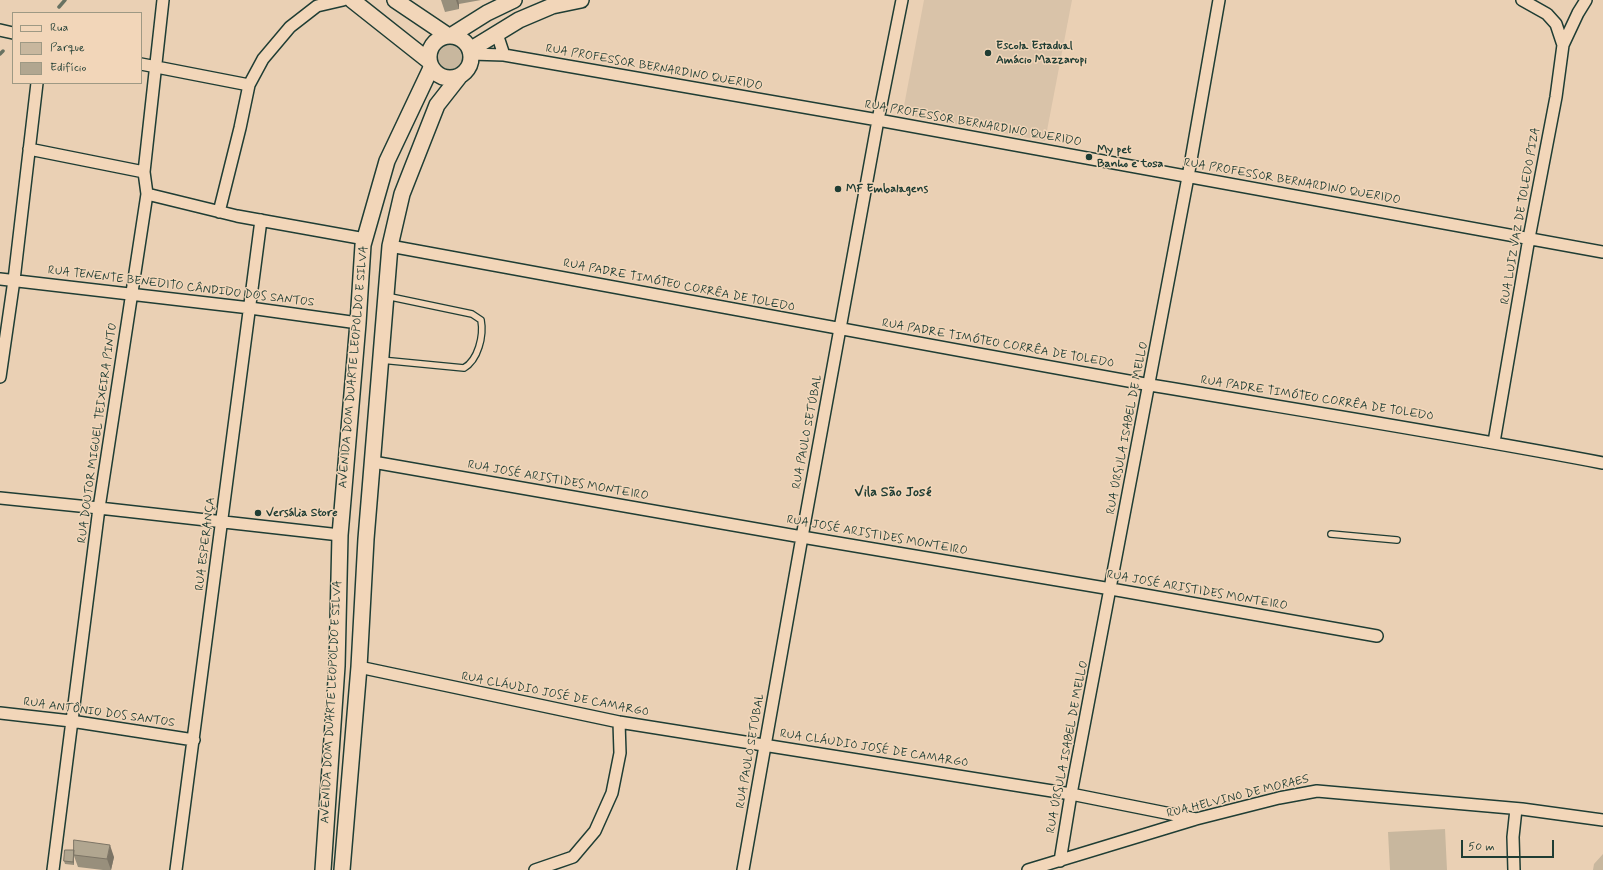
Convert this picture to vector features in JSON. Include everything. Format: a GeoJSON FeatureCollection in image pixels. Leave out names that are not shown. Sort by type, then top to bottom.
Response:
{"type":"FeatureCollection","features":[{"type":"Feature","properties":{"kind":"main road"},"geometry":{"type":"LineString","coordinates":[[352,0],[430,65],[440,76],[446,78],[459,77],[470,64],[470,52],[462,39],[450,35],[396,0]]}},
{"type":"Feature","properties":{"kind":"main road"},"geometry":{"type":"LineString","coordinates":[[430,65],[428,54],[430,47],[440,37],[450,35],[487,13],[514,0]]}},
{"type":"Feature","properties":{"kind":"main road"},"geometry":{"type":"LineString","coordinates":[[470,52],[519,20],[552,6],[581,0]]}},
{"type":"Feature","properties":{"kind":"main road","name":"AVENIDA DOM DUARTE LEOPOLDO E SILVA"},"geometry":{"type":"LineString","coordinates":[[323,870],[337,666],[340,535],[363,245],[388,161],[430,65]]}},
{"type":"Feature","properties":{"kind":"main road","name":"AVENIDA DOM DUARTE LEOPOLDO E SILVA"},"geometry":{"type":"LineString","coordinates":[[342,870],[359,667],[366,539],[390,246],[402,194],[437,105],[459,77]]}},
{"type":"Feature","properties":{"kind":"main road"},"geometry":{"type":"LineString","coordinates":[[337,666],[359,667]]}},
{"type":"Feature","properties":{"kind":"street","name":"RUA DOUTOR MIGUEL TEIXEIRA PINTO"},"geometry":{"type":"LineString","coordinates":[[53,870],[99,508],[147,194],[144,172],[163,0]]}},
{"type":"Feature","properties":{"kind":"street"},"geometry":{"type":"LineString","coordinates":[[219,212],[249,85],[263,59],[290,27],[317,6],[343,0]]}},
{"type":"Feature","properties":{"kind":"street","name":"RUA PAULO SETÚBAL"},"geometry":{"type":"LineString","coordinates":[[743,870],[878,120],[902,0]]}},
{"type":"Feature","properties":{"kind":"street","name":"RUA ÚRSULA ISABEL DE MELLO"},"geometry":{"type":"LineString","coordinates":[[1060,861],[1071,794],[1188,177],[1219,0]]}},
{"type":"Feature","properties":{"kind":"street"},"geometry":{"type":"LineString","coordinates":[[1526,0],[1547,14],[1556,24],[1563,45]]}},
{"type":"Feature","properties":{"kind":"street","name":"RUA LUIZ VAZ DE TOLEDO PIZA"},"geometry":{"type":"LineString","coordinates":[[1494,442],[1529,238],[1556,97],[1563,45],[1578,13],[1586,0]]}},
{"type":"Feature","properties":{"kind":"street"},"geometry":{"type":"LineString","coordinates":[[0,30],[12,33]]}},
{"type":"Feature","properties":{"kind":"street"},"geometry":{"type":"LineString","coordinates":[[497,34],[504,55]]}},
{"type":"Feature","properties":{"kind":"street","name":"RUA PROFESSOR BERNARDINO QUERIDO"},"geometry":{"type":"LineString","coordinates":[[470,52],[504,55],[878,120],[1603,252]]}},
{"type":"Feature","properties":{"kind":"street"},"geometry":{"type":"LineString","coordinates":[[142,64],[249,85]]}},
{"type":"Feature","properties":{"kind":"street"},"geometry":{"type":"LineString","coordinates":[[0,377],[14,280],[37,84]]}},
{"type":"Feature","properties":{"kind":"street"},"geometry":{"type":"LineString","coordinates":[[29,149],[144,172]]}},
{"type":"Feature","properties":{"kind":"street"},"geometry":{"type":"LineString","coordinates":[[147,194],[219,212],[365,239]]}},
{"type":"Feature","properties":{"kind":"street","name":"RUA ESPERANÇA"},"geometry":{"type":"LineString","coordinates":[[176,870],[261,220]]}},
{"type":"Feature","properties":{"kind":"street","name":"RUA PADRE TIMÓTEO CORRÊA DE TOLEDO"},"geometry":{"type":"LineString","coordinates":[[390,246],[841,330],[1494,442],[1603,463]]}},
{"type":"Feature","properties":{"kind":"street","name":"RUA TENENTE BENEDITO CÂNDIDO DOS SANTOS"},"geometry":{"type":"LineString","coordinates":[[0,280],[14,280],[250,308],[358,323]]}},
{"type":"Feature","properties":{"kind":"street","name":"RUA JOSÉ ARISTIDES MONTEIRO"},"geometry":{"type":"LineString","coordinates":[[373,462],[1377,636]]}},
{"type":"Feature","properties":{"kind":"street"},"geometry":{"type":"LineString","coordinates":[[0,498],[340,535]]}},
{"type":"Feature","properties":{"kind":"street","name":"RUA CLÁUDIO JOSÉ DE CAMARGO"},"geometry":{"type":"LineString","coordinates":[[359,667],[619,722],[1071,794],[1196,819]]}},
{"type":"Feature","properties":{"kind":"street","name":"RUA ANTÔNIO DOS SANTOS"},"geometry":{"type":"LineString","coordinates":[[0,713],[71,721],[194,740]]}},
{"type":"Feature","properties":{"kind":"street"},"geometry":{"type":"LineString","coordinates":[[542,869],[573,857],[595,831],[612,793],[620,753],[619,722]]}},
{"type":"Feature","properties":{"kind":"street","name":"RUA HELVINO DE MORAES"},"geometry":{"type":"LineString","coordinates":[[1028,870],[1196,819],[1279,798],[1317,791],[1516,809],[1603,820]]}},
{"type":"Feature","properties":{"kind":"street"},"geometry":{"type":"LineString","coordinates":[[1514,870],[1513,837],[1516,809]]}},
{"type":"Feature","properties":{"kind":"lane"},"geometry":{"type":"LineString","coordinates":[[381,360],[464,368],[474,359],[482,329],[481,320],[472,314],[386,296]]}},
{"type":"Feature","properties":{"kind":"lane"},"geometry":{"type":"LineString","coordinates":[[1332,534],[1397,540]]}},
{"type":"Feature","properties":{"kind":"shaded area","name":"Escola Estadual Amácio Mazzaropi"},"geometry":{"type":"Polygon","coordinates":[[[924,0],[1072,0],[1045,141],[911,116],[904,106],[924,0]]]}},
{"type":"Feature","properties":{"kind":"green space"},"geometry":{"type":"Polygon","coordinates":[[[449,40],[458,43],[462,47],[465,56],[462,65],[458,69],[449,72],[440,69],[436,65],[433,56],[436,47],[440,43],[449,40]]]}},
{"type":"Feature","properties":{"kind":"green space"},"geometry":{"type":"Polygon","coordinates":[[[1445,829],[1447,870],[1390,870],[1388,832],[1445,829]]]}},
{"type":"Feature","properties":{"kind":"green space"},"geometry":{"type":"Polygon","coordinates":[[[1603,854],[1603,870],[1593,870],[1594,864],[1603,854]]]}},
{"type":"Feature","properties":{"kind":"building"},"geometry":{"type":"Polygon","coordinates":[[[74,840],[110,845],[107,859],[74,855],[74,840]]]}},
{"type":"Feature","properties":{"kind":"building"},"geometry":{"type":"Polygon","coordinates":[[[65,850],[74,850],[73,862],[64,861],[65,850]]]}},
{"type":"Feature","properties":{"kind":"waterway"},"geometry":{"type":"LineString","coordinates":[[59,7],[65,0]]}},
{"type":"Feature","properties":{"kind":"waterway"},"geometry":{"type":"LineString","coordinates":[[0,54],[3,51]]}},
{"type":"Feature","properties":{"kind":"place","name":"Escola Estadual Amácio Mazzaropi"},"geometry":{"type":"Point","coordinates":[988,53]}},
{"type":"Feature","properties":{"kind":"place","name":"My pet Banho e tosa"},"geometry":{"type":"Point","coordinates":[1089,157]}},
{"type":"Feature","properties":{"kind":"place","name":"MF Embalagens"},"geometry":{"type":"Point","coordinates":[838,189]}},
{"type":"Feature","properties":{"kind":"place","name":"Versália Store"},"geometry":{"type":"Point","coordinates":[258,513]}},
{"type":"Feature","properties":{"kind":"district","name":"Vila São José"},"geometry":{"type":"Point","coordinates":[893,493]}}]}
